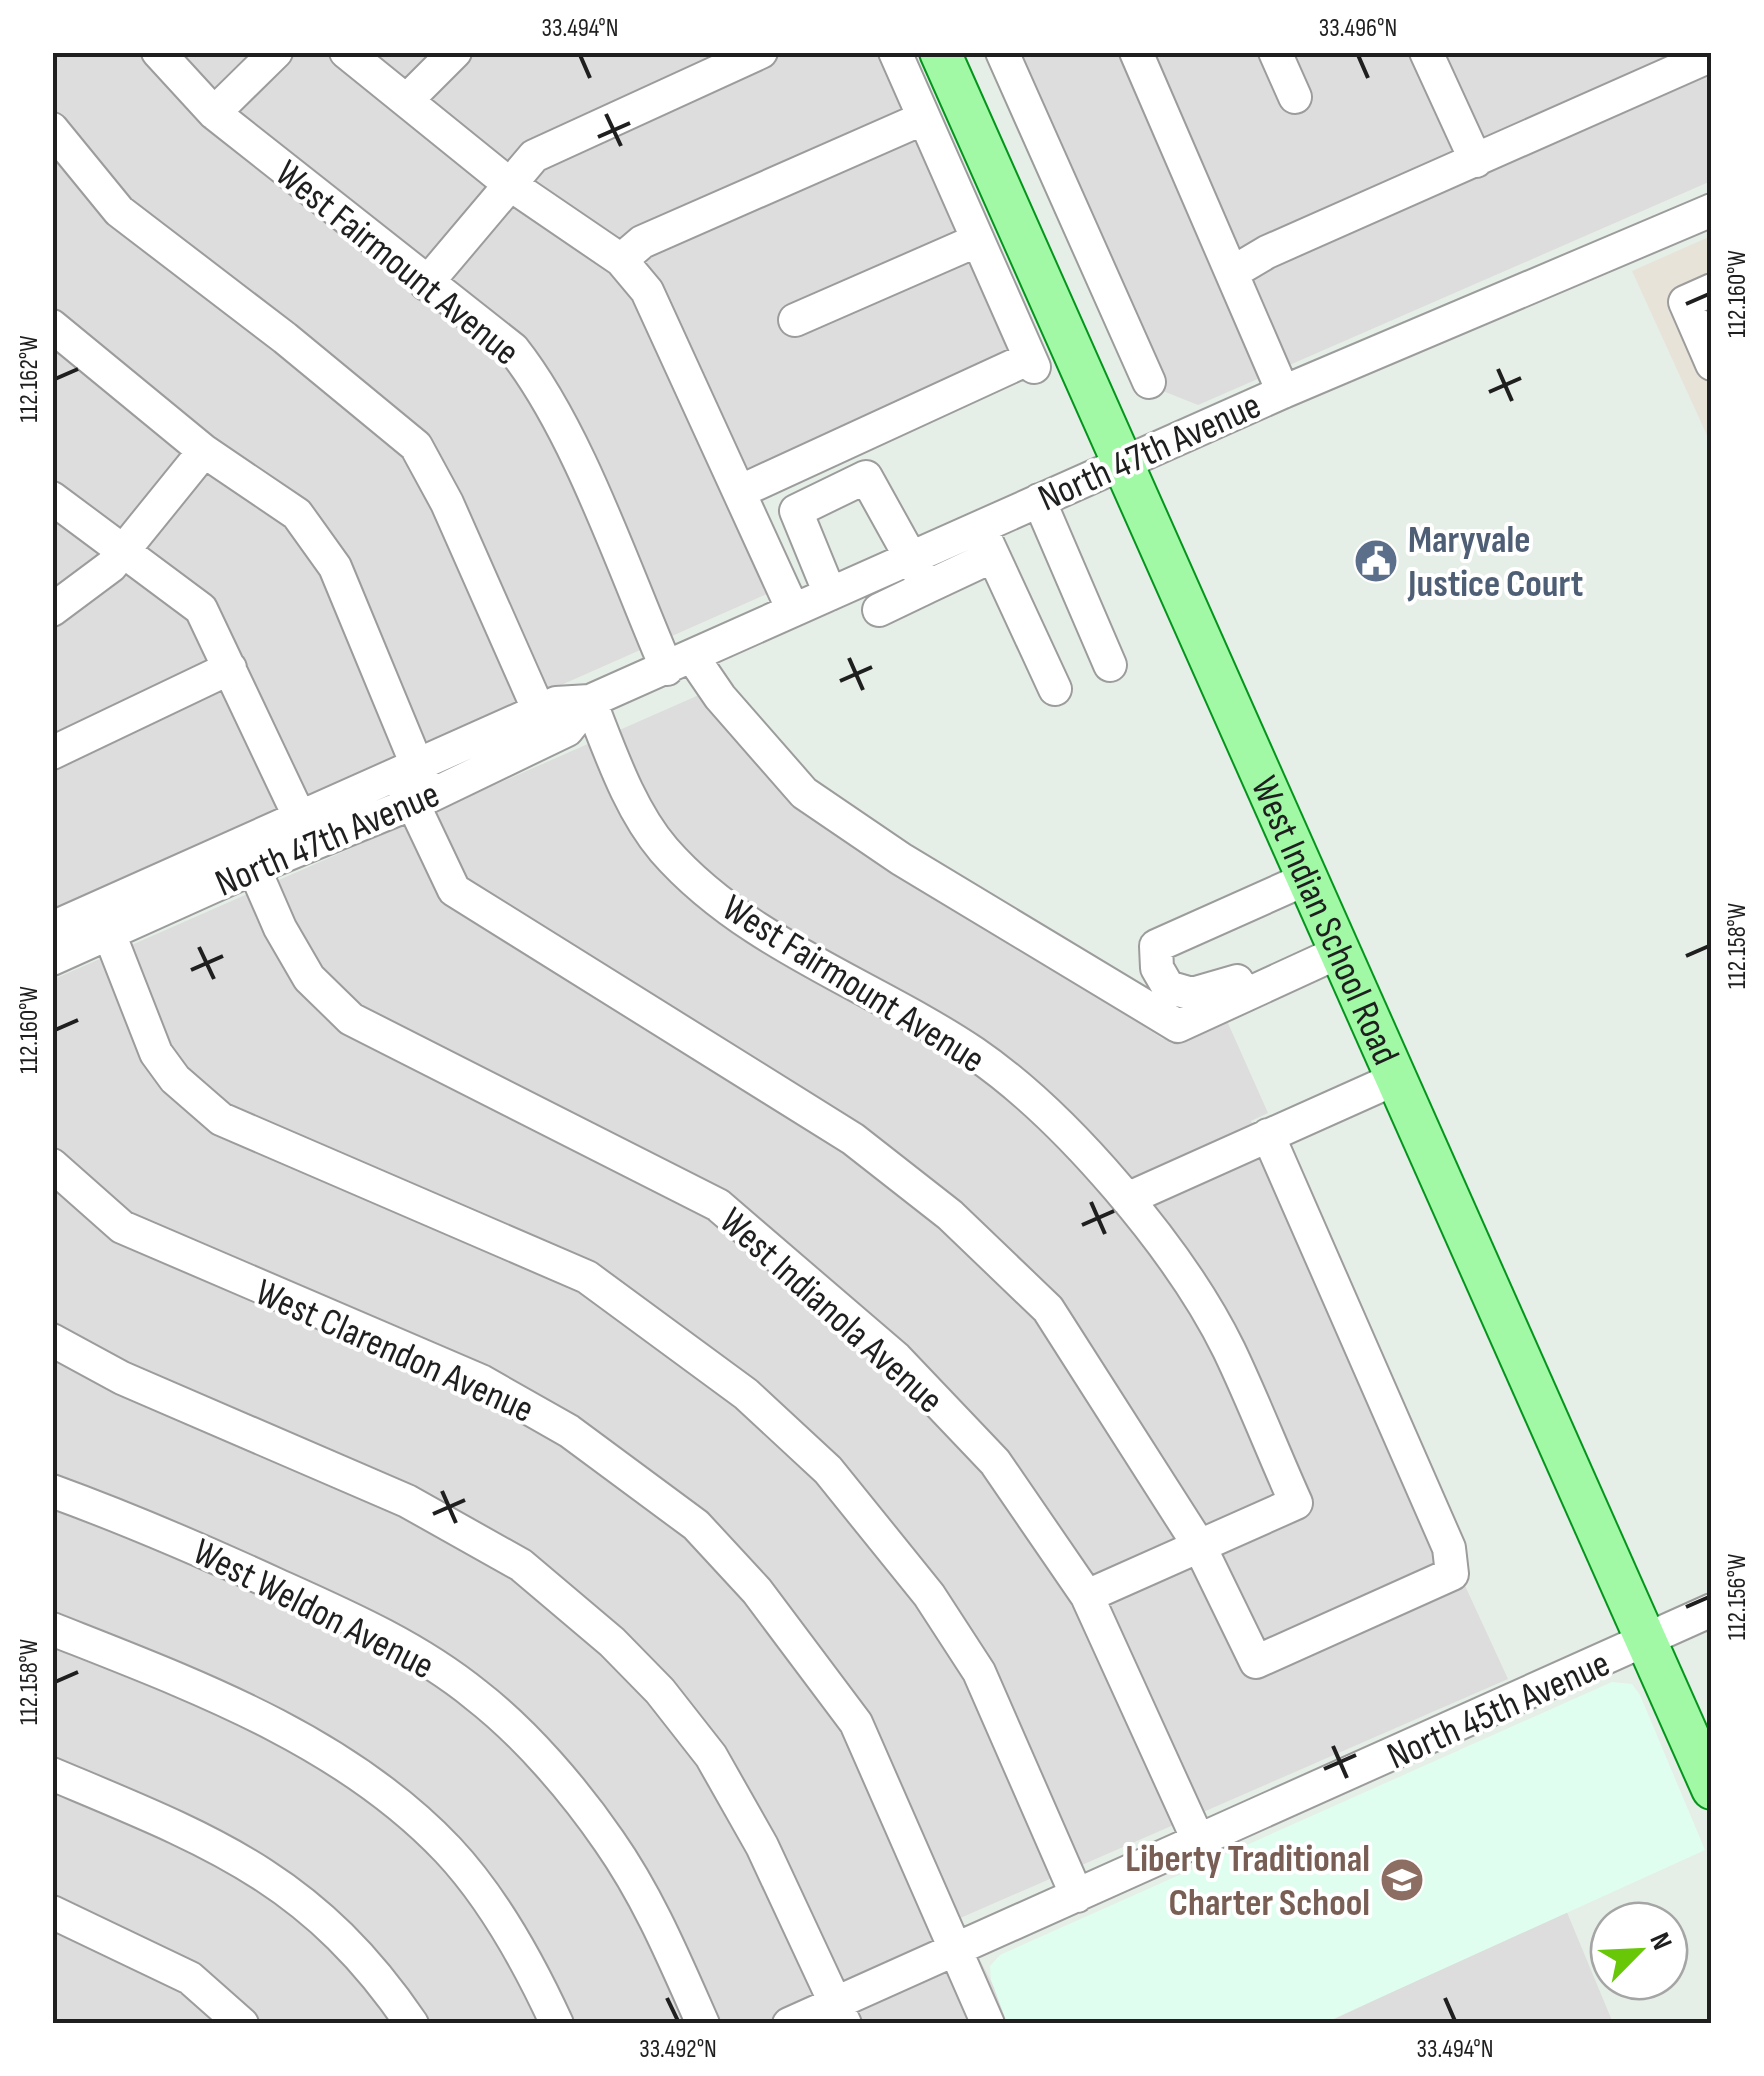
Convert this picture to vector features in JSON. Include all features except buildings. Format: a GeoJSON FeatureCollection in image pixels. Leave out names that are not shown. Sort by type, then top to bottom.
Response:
{"type":"FeatureCollection","features":[{"type":"Feature","properties":{"kind":"main road","name":"West Indian School Road"},"geometry":{"type":"LineString","coordinates":[[940,52],[1712,1789]]}},
{"type":"Feature","properties":{"kind":"street","name":"West Fairmount Avenue"},"geometry":{"type":"LineString","coordinates":[[158,52],[214,114],[513,349],[538,380],[679,662],[720,698],[804,793],[901,860],[1178,1026],[1335,944]]}},
{"type":"Feature","properties":{"kind":"street"},"geometry":{"type":"LineString","coordinates":[[214,114],[276,52]]}},
{"type":"Feature","properties":{"kind":"street"},"geometry":{"type":"LineString","coordinates":[[346,52],[508,182],[620,260],[647,291],[793,610]]}},
{"type":"Feature","properties":{"kind":"street"},"geometry":{"type":"LineString","coordinates":[[407,100],[456,52]]}},
{"type":"Feature","properties":{"kind":"street"},"geometry":{"type":"LineString","coordinates":[[426,284],[521,166],[558,141],[761,52]]}},
{"type":"Feature","properties":{"kind":"street"},"geometry":{"type":"LineString","coordinates":[[741,491],[1032,362],[895,52]]}},
{"type":"Feature","properties":{"kind":"street"},"geometry":{"type":"LineString","coordinates":[[1002,52],[1149,382]]}},
{"type":"Feature","properties":{"kind":"street"},"geometry":{"type":"LineString","coordinates":[[1136,52],[1235,271],[1283,392]]}},
{"type":"Feature","properties":{"kind":"street"},"geometry":{"type":"LineString","coordinates":[[1274,52],[1295,97]]}},
{"type":"Feature","properties":{"kind":"street"},"geometry":{"type":"LineString","coordinates":[[1426,52],[1476,160]]}},
{"type":"Feature","properties":{"kind":"street"},"geometry":{"type":"LineString","coordinates":[[1235,271],[1266,252],[1712,56]]}},
{"type":"Feature","properties":{"kind":"street"},"geometry":{"type":"LineString","coordinates":[[620,260],[642,242],[924,118]]}},
{"type":"Feature","properties":{"kind":"street"},"geometry":{"type":"LineString","coordinates":[[52,128],[120,211],[300,349],[416,446],[447,503],[540,710]]}},
{"type":"Feature","properties":{"kind":"street","name":"North 47th Avenue"},"geometry":{"type":"LineString","coordinates":[[52,959],[110,932],[248,856],[300,818],[415,785],[540,710],[556,703],[590,702],[909,558],[986,542],[1039,500],[1712,210]]}},
{"type":"Feature","properties":{"kind":"street"},"geometry":{"type":"LineString","coordinates":[[794,320],[978,240]]}},
{"type":"Feature","properties":{"kind":"street"},"geometry":{"type":"LineString","coordinates":[[1712,290],[1685,302],[1712,364]]}},
{"type":"Feature","properties":{"kind":"street"},"geometry":{"type":"LineString","coordinates":[[52,326],[204,451],[297,514],[335,567],[454,890],[853,1139],[950,1216],[1048,1309],[1200,1548],[1256,1662],[1452,1574],[1450,1548],[1268,1135]]}},
{"type":"Feature","properties":{"kind":"street"},"geometry":{"type":"LineString","coordinates":[[52,610],[84,590],[124,552],[204,451]]}},
{"type":"Feature","properties":{"kind":"street"},"geometry":{"type":"LineString","coordinates":[[830,594],[796,511],[866,477],[927,587]]}},
{"type":"Feature","properties":{"kind":"street"},"geometry":{"type":"LineString","coordinates":[[52,498],[201,609],[300,818]]}},
{"type":"Feature","properties":{"kind":"street"},"geometry":{"type":"LineString","coordinates":[[1039,500],[1110,666]]}},
{"type":"Feature","properties":{"kind":"street"},"geometry":{"type":"LineString","coordinates":[[879,610],[927,587],[986,542],[1055,689]]}},
{"type":"Feature","properties":{"kind":"street"},"geometry":{"type":"LineString","coordinates":[[52,753],[230,668]]}},
{"type":"Feature","properties":{"kind":"street","name":"West Fairmount Avenue"},"geometry":{"type":"LineString","coordinates":[[590,702],[644,823],[694,879],[724,906],[975,1054],[1083,1150],[1175,1262],[1228,1348],[1296,1502],[1200,1548]]}},
{"type":"Feature","properties":{"kind":"street","name":"North 47th Avenue"},"geometry":{"type":"LineString","coordinates":[[52,928],[248,856],[415,785],[567,730],[590,702]]}},
{"type":"Feature","properties":{"kind":"street","name":"West Indianola Avenue"},"geometry":{"type":"LineString","coordinates":[[248,856],[280,928],[309,978],[351,1019],[718,1205],[896,1358],[995,1462],[1087,1596],[1199,1842]]}},
{"type":"Feature","properties":{"kind":"street"},"geometry":{"type":"LineString","coordinates":[[1306,879],[1156,946],[1157,968],[1168,987],[1192,994],[1231,984],[1335,944]]}},
{"type":"Feature","properties":{"kind":"street"},"geometry":{"type":"LineString","coordinates":[[110,932],[156,1052],[175,1080],[221,1120],[587,1277],[746,1394],[828,1470],[928,1595],[979,1672],[1077,1896]]}},
{"type":"Feature","properties":{"kind":"street"},"geometry":{"type":"LineString","coordinates":[[1126,1198],[1395,1078]]}},
{"type":"Feature","properties":{"kind":"street","name":"West Clarendon Avenue"},"geometry":{"type":"LineString","coordinates":[[52,1165],[122,1227],[481,1382],[569,1431],[696,1525],[757,1591],[856,1723],[988,2024]]}},
{"type":"Feature","properties":{"kind":"street"},"geometry":{"type":"LineString","coordinates":[[52,1340],[122,1378],[408,1502],[521,1565],[612,1642],[660,1691],[711,1756],[762,1846],[841,2013]]}},
{"type":"Feature","properties":{"kind":"street","name":"West Weldon Avenue"},"geometry":{"type":"LineString","coordinates":[[52,1491],[151,1528],[347,1616],[412,1651],[478,1696],[550,1769],[608,1839],[639,1888],[703,2024]]}},
{"type":"Feature","properties":{"kind":"street"},"geometry":{"type":"LineString","coordinates":[[1087,1596],[1200,1548]]}},
{"type":"Feature","properties":{"kind":"street","name":"North 45th Avenue"},"geometry":{"type":"LineString","coordinates":[[789,2024],[841,2013],[957,1950],[1712,1610]]}},
{"type":"Feature","properties":{"kind":"street"},"geometry":{"type":"LineString","coordinates":[[52,1629],[307,1740],[390,1799],[448,1850],[490,1906],[533,1971],[557,2024]]}},
{"type":"Feature","properties":{"kind":"street"},"geometry":{"type":"LineString","coordinates":[[52,1774],[191,1832],[273,1878],[376,1972],[412,2024]]}},
{"type":"Feature","properties":{"kind":"street"},"geometry":{"type":"LineString","coordinates":[[52,1912],[190,1978],[242,2024]]}},
{"type":"Feature","properties":{"kind":"shaded area"},"geometry":{"type":"Polygon","coordinates":[[[53,53],[878,53],[1011,355],[728,484],[776,590],[53,910],[53,53]]]}},
{"type":"Feature","properties":{"kind":"shaded area"},"geometry":{"type":"Polygon","coordinates":[[[1013,53],[1711,53],[1711,181],[1198,405],[1163,391],[1013,53]]]}},
{"type":"Feature","properties":{"kind":"shaded area"},"geometry":{"type":"Polygon","coordinates":[[[1711,236],[1711,444],[1632,271],[1711,236]]]}},
{"type":"Feature","properties":{"kind":"shaded area"},"geometry":{"type":"Polygon","coordinates":[[[699,695],[825,821],[1163,1039],[1223,1012],[1268,1113],[1251,1121],[1508,1679],[958,1919],[1000,1998],[1007,2023],[53,2023],[52,980],[699,695]]]}},
{"type":"Feature","properties":{"kind":"shaded area","name":"Liberty Traditional Charter School"},"geometry":{"type":"Polygon","coordinates":[[[1612,1682],[1632,1684],[1640,1695],[1705,1850],[1324,2023],[1007,2023],[991,1980],[990,1966],[1000,1955],[1612,1682]]]}},
{"type":"Feature","properties":{"kind":"shaded area"},"geometry":{"type":"Polygon","coordinates":[[[1566,1910],[1589,1965],[1589,2001],[1604,2001],[1613,2023],[1324,2024],[1566,1910]]]}},
{"type":"Feature","properties":{"kind":"place","name":"Maryvale Justice Court"},"geometry":{"type":"Point","coordinates":[1376,561]}},
{"type":"Feature","properties":{"kind":"place","name":"Liberty Traditional Charter School"},"geometry":{"type":"Point","coordinates":[1402,1880]}}]}
